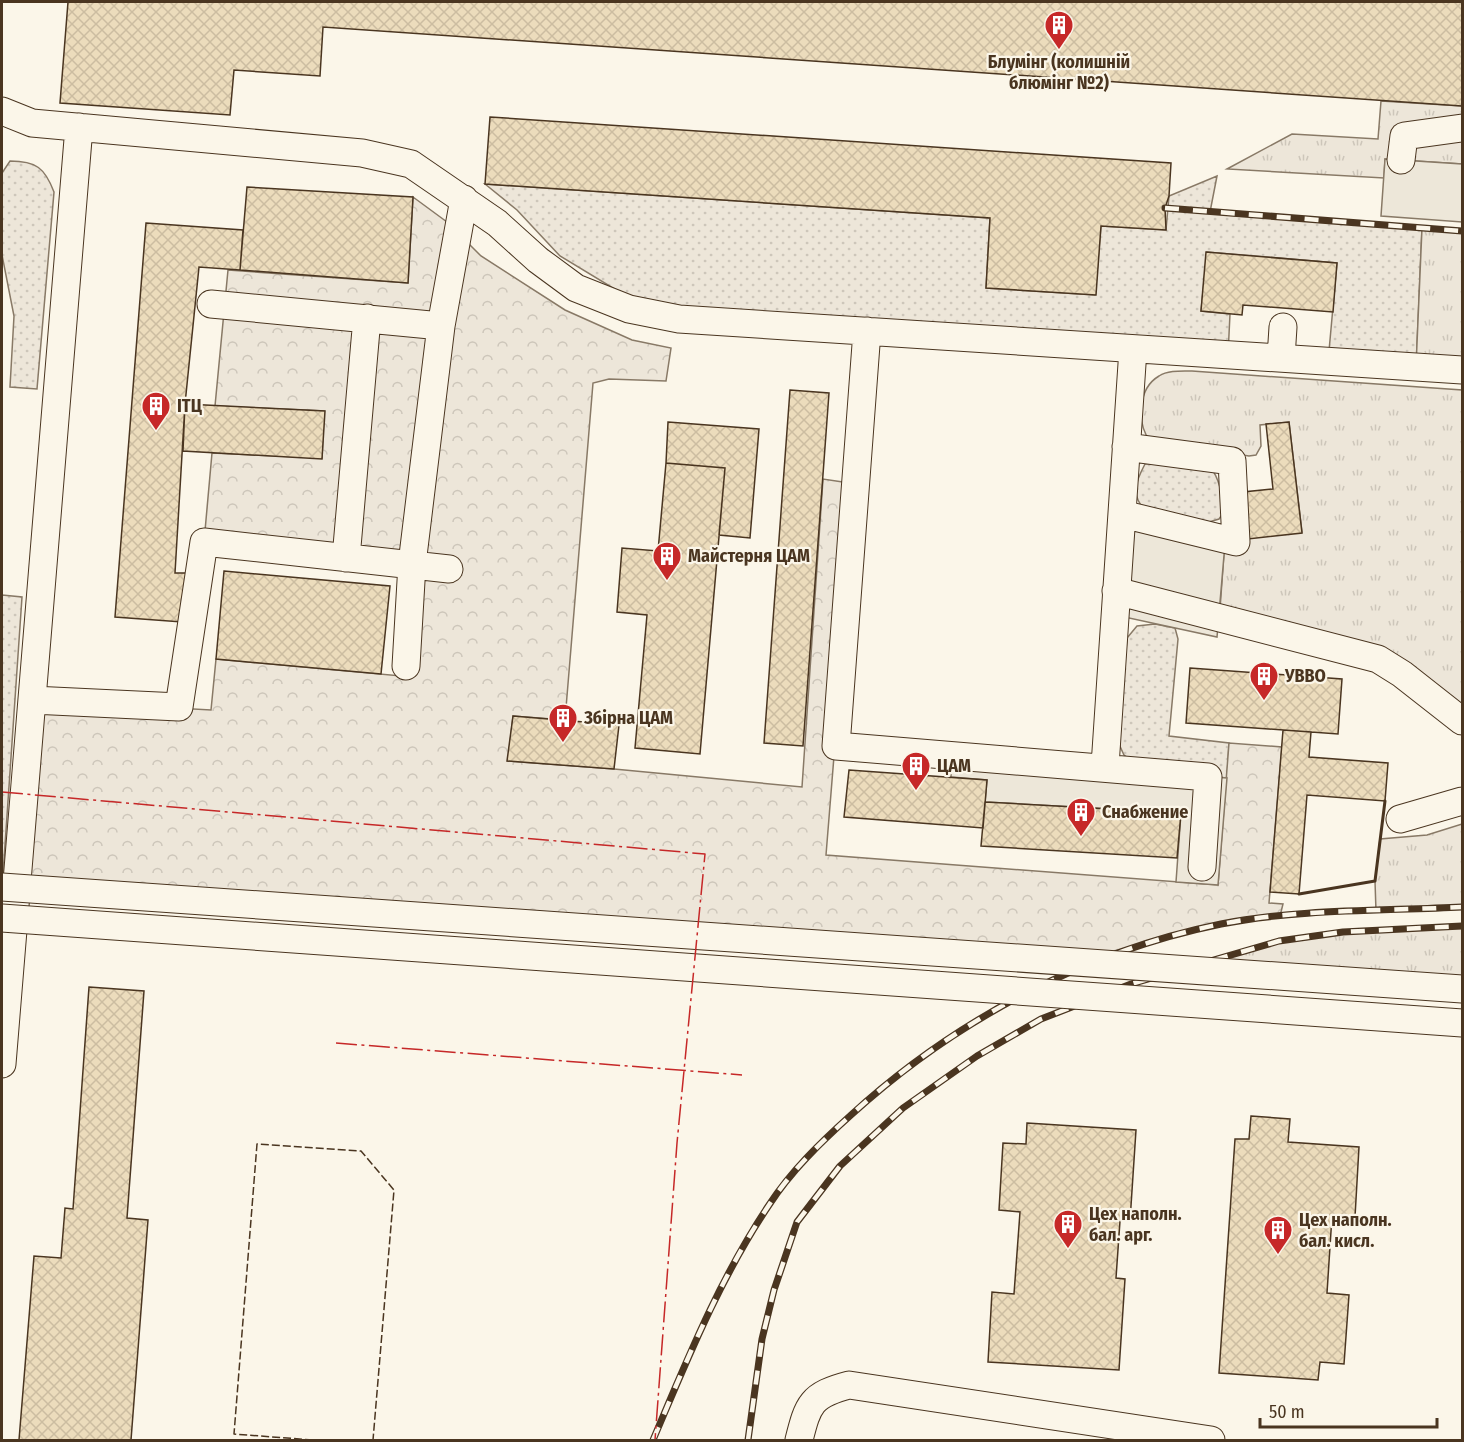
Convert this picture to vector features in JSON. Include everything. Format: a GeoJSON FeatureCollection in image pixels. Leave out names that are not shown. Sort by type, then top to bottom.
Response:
{"type":"FeatureCollection","features":[{"type":"Feature","properties":{"kind":"lane"},"geometry":{"type":"LineString","coordinates":[[2,111],[32,123],[362,153],[411,164],[497,223],[538,260],[576,288],[629,309],[679,319],[1462,370]]}},
{"type":"Feature","properties":{"kind":"lane"},"geometry":{"type":"LineString","coordinates":[[2,1064],[32,700],[36,537],[45,417],[79,127]]}},
{"type":"Feature","properties":{"kind":"lane"},"geometry":{"type":"LineString","coordinates":[[1401,160],[1404,136],[1462,128]]}},
{"type":"Feature","properties":{"kind":"lane"},"geometry":{"type":"LineString","coordinates":[[406,666],[412,564],[441,326],[464,199]]}},
{"type":"Feature","properties":{"kind":"lane"},"geometry":{"type":"LineString","coordinates":[[211,304],[441,326]]}},
{"type":"Feature","properties":{"kind":"lane"},"geometry":{"type":"LineString","coordinates":[[346,558],[367,318]]}},
{"type":"Feature","properties":{"kind":"lane"},"geometry":{"type":"LineString","coordinates":[[1281,358],[1283,327]]}},
{"type":"Feature","properties":{"kind":"lane"},"geometry":{"type":"LineString","coordinates":[[867,331],[836,746],[1104,766],[1208,777],[1202,867]]}},
{"type":"Feature","properties":{"kind":"lane"},"geometry":{"type":"LineString","coordinates":[[1104,766],[1133,349]]}},
{"type":"Feature","properties":{"kind":"lane"},"geometry":{"type":"LineString","coordinates":[[1122,514],[1236,542],[1232,461],[1126,447]]}},
{"type":"Feature","properties":{"kind":"lane"},"geometry":{"type":"LineString","coordinates":[[32,700],[179,707],[204,542],[449,570]]}},
{"type":"Feature","properties":{"kind":"lane"},"geometry":{"type":"LineString","coordinates":[[1116,591],[1378,659],[1402,674],[1462,721]]}},
{"type":"Feature","properties":{"kind":"lane"},"geometry":{"type":"LineString","coordinates":[[1400,819],[1462,801]]}},
{"type":"Feature","properties":{"kind":"lane"},"geometry":{"type":"LineString","coordinates":[[2,887],[1462,989]]}},
{"type":"Feature","properties":{"kind":"lane"},"geometry":{"type":"LineString","coordinates":[[2,918],[1462,1023]]}},
{"type":"Feature","properties":{"kind":"lane"},"geometry":{"type":"LineString","coordinates":[[799,1440],[806,1412],[823,1392],[849,1385],[1211,1440]]}},
{"type":"Feature","properties":{"kind":"green space"},"geometry":{"type":"Polygon","coordinates":[[[1381,101],[1462,106],[1462,164],[1385,159],[1384,178],[1227,169],[1292,134],[1378,139],[1381,101]]]}},
{"type":"Feature","properties":{"kind":"green space"},"geometry":{"type":"Polygon","coordinates":[[[10,161],[33,164],[47,177],[54,192],[37,389],[10,387],[14,316],[2,255],[2,173],[10,161]]]}},
{"type":"Feature","properties":{"kind":"green space"},"geometry":{"type":"Polygon","coordinates":[[[1217,176],[1210,212],[1422,228],[1416,367],[1328,362],[1337,263],[1207,252],[1201,311],[1230,314],[1228,355],[641,305],[560,256],[517,210],[485,184],[990,218],[986,288],[1095,295],[1101,226],[1166,230],[1169,196],[1217,176]]]}},
{"type":"Feature","properties":{"kind":"green space"},"geometry":{"type":"Polygon","coordinates":[[[413,197],[447,222],[481,256],[565,310],[632,340],[671,348],[666,381],[609,379],[593,383],[565,720],[513,716],[508,761],[802,787],[823,479],[856,484],[826,855],[1218,885],[1229,743],[1282,747],[1269,903],[1283,904],[1280,916],[1186,933],[1139,946],[1094,963],[17,887],[32,700],[211,710],[216,659],[401,676],[412,564],[204,542],[212,453],[322,458],[324,411],[215,406],[228,270],[408,283],[413,197]]]}},
{"type":"Feature","properties":{"kind":"green space"},"geometry":{"type":"Polygon","coordinates":[[[1422,228],[1462,231],[1462,370],[1416,367],[1422,228]]]}},
{"type":"Feature","properties":{"kind":"green space"},"geometry":{"type":"Polygon","coordinates":[[[1192,371],[1462,390],[1462,708],[1220,609],[1225,539],[1302,532],[1289,422],[1260,425],[1261,446],[1256,455],[1249,456],[1150,441],[1141,416],[1146,389],[1163,374],[1192,371]]]}},
{"type":"Feature","properties":{"kind":"green space"},"geometry":{"type":"Polygon","coordinates":[[[1160,462],[1209,465],[1216,476],[1221,493],[1224,512],[1219,519],[1209,522],[1145,510],[1137,499],[1137,482],[1145,464],[1160,462]]]}},
{"type":"Feature","properties":{"kind":"green space"},"geometry":{"type":"Polygon","coordinates":[[[2,595],[22,597],[3,874],[2,874],[2,595]]]}},
{"type":"Feature","properties":{"kind":"green space"},"geometry":{"type":"Polygon","coordinates":[[[1155,624],[1175,628],[1178,639],[1169,736],[1229,743],[1227,778],[1208,777],[1131,760],[1124,755],[1118,742],[1127,638],[1137,626],[1155,624]]]}},
{"type":"Feature","properties":{"kind":"green space"},"geometry":{"type":"Polygon","coordinates":[[[1462,824],[1462,907],[1376,911],[1375,881],[1380,839],[1427,835],[1462,824]]]}},
{"type":"Feature","properties":{"kind":"green space"},"geometry":{"type":"Polygon","coordinates":[[[1462,926],[1462,989],[1182,970],[1279,941],[1343,932],[1462,926]]]}},
{"type":"Feature","properties":{"kind":"shaded area"},"geometry":{"type":"Polygon","coordinates":[[[1385,159],[1462,164],[1462,222],[1381,216],[1385,159]]]}},
{"type":"Feature","properties":{"kind":"shaded area"},"geometry":{"type":"Polygon","coordinates":[[[1122,504],[1226,532],[1217,637],[1115,615],[1122,504]]]}},
{"type":"Feature","properties":{"kind":"shaded area"},"geometry":{"type":"Polygon","coordinates":[[[951,755],[1227,778],[1218,885],[1176,882],[1181,813],[985,802],[987,780],[951,777],[951,755]]]}},
{"type":"Feature","properties":{"kind":"building","name":"Блумінг (колишній блюмінг №2)"},"geometry":{"type":"Polygon","coordinates":[[[68,2],[1462,2],[1462,106],[323,27],[320,76],[234,70],[230,115],[60,103],[68,2]]]}},
{"type":"Feature","properties":{"kind":"building"},"geometry":{"type":"Polygon","coordinates":[[[490,117],[1171,163],[1169,196],[1165,208],[1166,230],[1101,226],[1096,295],[986,288],[990,218],[485,184],[490,117]]]}},
{"type":"Feature","properties":{"kind":"building"},"geometry":{"type":"Polygon","coordinates":[[[247,187],[413,197],[408,283],[240,270],[247,187]]]}},
{"type":"Feature","properties":{"kind":"building","name":"ІТЦ"},"geometry":{"type":"Polygon","coordinates":[[[146,223],[243,230],[240,270],[199,267],[185,404],[175,573],[186,573],[182,622],[115,617],[146,223]]]}},
{"type":"Feature","properties":{"kind":"building"},"geometry":{"type":"Polygon","coordinates":[[[1206,252],[1337,263],[1333,312],[1243,305],[1242,315],[1201,311],[1206,252]]]}},
{"type":"Feature","properties":{"kind":"building"},"geometry":{"type":"Polygon","coordinates":[[[790,390],[829,393],[803,746],[764,743],[790,390]]]}},
{"type":"Feature","properties":{"kind":"building"},"geometry":{"type":"Polygon","coordinates":[[[185,404],[325,411],[322,459],[183,451],[185,404]]]}},
{"type":"Feature","properties":{"kind":"building"},"geometry":{"type":"Polygon","coordinates":[[[668,422],[759,429],[750,538],[719,535],[725,468],[666,463],[668,422]]]}},
{"type":"Feature","properties":{"kind":"building"},"geometry":{"type":"Polygon","coordinates":[[[1289,422],[1302,533],[1248,539],[1243,492],[1273,489],[1266,424],[1289,422]]]}},
{"type":"Feature","properties":{"kind":"building","name":"Майстерня ЦАМ"},"geometry":{"type":"Polygon","coordinates":[[[666,463],[725,468],[700,754],[635,748],[647,615],[617,612],[622,548],[658,551],[666,463]]]}},
{"type":"Feature","properties":{"kind":"building"},"geometry":{"type":"Polygon","coordinates":[[[224,571],[390,586],[381,674],[216,659],[224,571]]]}},
{"type":"Feature","properties":{"kind":"building","name":"УВВО"},"geometry":{"type":"Polygon","coordinates":[[[1190,668],[1342,679],[1338,734],[1186,723],[1190,668]]]}},
{"type":"Feature","properties":{"kind":"building","name":"Збірна ЦАМ"},"geometry":{"type":"Polygon","coordinates":[[[513,716],[619,725],[614,769],[507,761],[513,716]]]}},
{"type":"Feature","properties":{"kind":"building"},"geometry":{"type":"Polygon","coordinates":[[[1283,730],[1311,732],[1309,757],[1388,763],[1385,801],[1307,795],[1299,894],[1270,892],[1283,730]]]}},
{"type":"Feature","properties":{"kind":"building","name":"ЦАМ"},"geometry":{"type":"Polygon","coordinates":[[[849,770],[987,780],[983,828],[844,817],[849,770]]]}},
{"type":"Feature","properties":{"kind":"building","name":"Снабжение"},"geometry":{"type":"Polygon","coordinates":[[[985,802],[1181,813],[1177,858],[981,846],[985,802]]]}},
{"type":"Feature","properties":{"kind":"building"},"geometry":{"type":"Polygon","coordinates":[[[89,987],[144,991],[127,1218],[148,1220],[131,1440],[19,1440],[34,1256],[61,1258],[65,1208],[73,1209],[89,987]]]}},
{"type":"Feature","properties":{"kind":"building","name":"Цех наполн. бал. кисл."},"geometry":{"type":"Polygon","coordinates":[[[1251,1116],[1290,1119],[1288,1142],[1359,1147],[1355,1217],[1332,1216],[1327,1293],[1349,1295],[1344,1364],[1320,1362],[1318,1380],[1219,1373],[1235,1139],[1249,1139],[1251,1116]]]}},
{"type":"Feature","properties":{"kind":"building","name":"Цех наполн. бал. арг."},"geometry":{"type":"Polygon","coordinates":[[[1027,1123],[1136,1130],[1130,1221],[1120,1221],[1116,1278],[1125,1279],[1119,1370],[988,1362],[992,1292],[1014,1294],[1020,1212],[999,1210],[1003,1143],[1026,1144],[1027,1123]]]}},
{"type":"Feature","properties":{"kind":"railway"},"geometry":{"type":"LineString","coordinates":[[1165,208],[1462,231]]}},
{"type":"Feature","properties":{"kind":"railway"},"geometry":{"type":"LineString","coordinates":[[653,1440],[720,1290],[751,1233],[778,1192],[807,1157],[840,1125],[933,1049],[1023,995],[1070,972],[1119,952],[1170,936],[1221,924],[1279,916],[1341,911],[1462,907]]}},
{"type":"Feature","properties":{"kind":"railway"},"geometry":{"type":"LineString","coordinates":[[748,1440],[762,1339],[774,1290],[797,1222],[840,1166],[903,1108],[977,1056],[1041,1019],[1131,984],[1279,941],[1343,932],[1462,926]]}},
{"type":"Feature","properties":{"kind":"fence"},"geometry":{"type":"LineString","coordinates":[[313,1440],[234,1434],[257,1144],[361,1151],[394,1190],[373,1440]]}},
{"type":"Feature","properties":{"kind":"wall"},"geometry":{"type":"LineString","coordinates":[[1299,894],[1375,881],[1385,801]]}},
{"type":"Feature","properties":{"kind":"power"},"geometry":{"type":"LineString","coordinates":[[2,792],[705,854],[677,1143],[655,1440]]}},
{"type":"Feature","properties":{"kind":"power"},"geometry":{"type":"LineString","coordinates":[[336,1043],[742,1075]]}},
{"type":"Feature","properties":{"kind":"place","name":"Блумінг (колишній блюмінг №2)"},"geometry":{"type":"Point","coordinates":[1059,50]}},
{"type":"Feature","properties":{"kind":"place","name":"ІТЦ"},"geometry":{"type":"Point","coordinates":[156,432]}},
{"type":"Feature","properties":{"kind":"place","name":"Майстерня ЦАМ"},"geometry":{"type":"Point","coordinates":[667,582]}},
{"type":"Feature","properties":{"kind":"place","name":"УВВО"},"geometry":{"type":"Point","coordinates":[1264,702]}},
{"type":"Feature","properties":{"kind":"place","name":"Збірна ЦАМ"},"geometry":{"type":"Point","coordinates":[563,744]}},
{"type":"Feature","properties":{"kind":"place","name":"ЦАМ"},"geometry":{"type":"Point","coordinates":[916,792]}},
{"type":"Feature","properties":{"kind":"place","name":"Снабжение"},"geometry":{"type":"Point","coordinates":[1081,838]}},
{"type":"Feature","properties":{"kind":"place","name":"Цех наполн. бал. арг."},"geometry":{"type":"Point","coordinates":[1068,1250]}},
{"type":"Feature","properties":{"kind":"place","name":"Цех наполн. бал. кисл."},"geometry":{"type":"Point","coordinates":[1278,1256]}}]}
